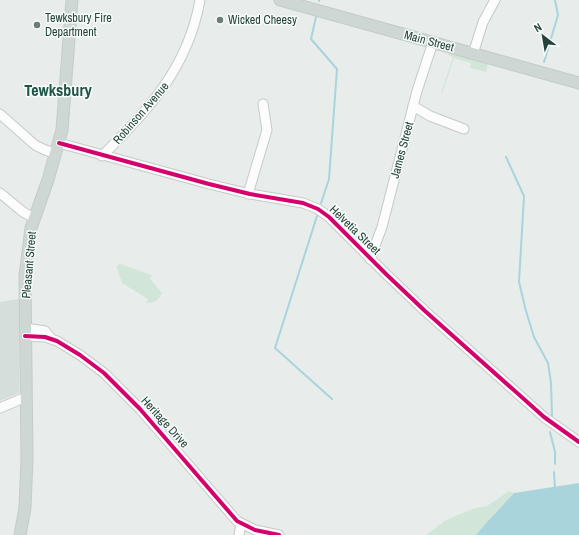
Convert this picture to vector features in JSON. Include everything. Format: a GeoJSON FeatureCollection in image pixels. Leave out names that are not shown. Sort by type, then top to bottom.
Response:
{"type":"FeatureCollection","features":[{"type":"Feature","properties":{"kind":"main road","name":"Pleasant Street"},"geometry":{"type":"LineString","coordinates":[[20,535],[25,508],[26,480],[25,276],[30,233],[58,149],[63,122],[72,0]]}},
{"type":"Feature","properties":{"kind":"main road","name":"Main Street"},"geometry":{"type":"LineString","coordinates":[[280,0],[579,83]]}},
{"type":"Feature","properties":{"kind":"street","name":"Robinson Avenue"},"geometry":{"type":"LineString","coordinates":[[102,156],[145,110],[170,79],[178,66],[189,40],[200,0]]}},
{"type":"Feature","properties":{"kind":"street"},"geometry":{"type":"LineString","coordinates":[[473,54],[483,22],[495,0]]}},
{"type":"Feature","properties":{"kind":"street","name":"James Street"},"geometry":{"type":"LineString","coordinates":[[370,259],[382,227],[420,78],[433,42]]}},
{"type":"Feature","properties":{"kind":"street"},"geometry":{"type":"LineString","coordinates":[[248,194],[267,130],[263,104]]}},
{"type":"Feature","properties":{"kind":"street"},"geometry":{"type":"LineString","coordinates":[[413,106],[430,116],[464,129]]}},
{"type":"Feature","properties":{"kind":"street","name":"Helvetia Street"},"geometry":{"type":"LineString","coordinates":[[0,114],[35,145],[43,150],[58,149],[102,156],[248,194],[303,203],[318,209],[329,217],[370,259],[425,311],[534,408],[579,442]]}},
{"type":"Feature","properties":{"kind":"street"},"geometry":{"type":"LineString","coordinates":[[0,193],[23,212],[34,218]]}},
{"type":"Feature","properties":{"kind":"street","name":"Heritage Drive"},"geometry":{"type":"LineString","coordinates":[[25,332],[53,339],[85,358],[119,387],[233,517],[241,524],[255,530],[279,535]]}},
{"type":"Feature","properties":{"kind":"street"},"geometry":{"type":"LineString","coordinates":[[0,408],[26,397]]}},
{"type":"Feature","properties":{"kind":"street"},"geometry":{"type":"LineString","coordinates":[[240,535],[241,524]]}},
{"type":"Feature","properties":{"kind":"shaded area"},"geometry":{"type":"Polygon","coordinates":[[[19,299],[19,393],[0,401],[0,302],[19,299]]]}},
{"type":"Feature","properties":{"kind":"green space"},"geometry":{"type":"Polygon","coordinates":[[[449,52],[487,62],[488,64],[486,72],[470,68],[471,63],[454,58],[442,94],[441,93],[453,57],[448,55],[449,52]]]}},
{"type":"Feature","properties":{"kind":"green space"},"geometry":{"type":"Polygon","coordinates":[[[120,264],[152,275],[150,279],[162,293],[160,298],[154,302],[146,303],[148,299],[122,283],[117,268],[120,264]]]}},
{"type":"Feature","properties":{"kind":"green space"},"geometry":{"type":"Polygon","coordinates":[[[509,491],[514,493],[489,520],[489,535],[426,535],[446,520],[475,508],[487,506],[509,491]]]}},
{"type":"Feature","properties":{"kind":"water"},"geometry":{"type":"Polygon","coordinates":[[[579,483],[579,535],[476,535],[514,493],[579,483]]]}},
{"type":"Feature","properties":{"kind":"waterway"},"geometry":{"type":"LineString","coordinates":[[544,62],[558,15],[555,0]]}},
{"type":"Feature","properties":{"kind":"waterway"},"geometry":{"type":"LineString","coordinates":[[316,17],[311,39],[337,69],[329,179],[321,203]]}},
{"type":"Feature","properties":{"kind":"waterway"},"geometry":{"type":"LineString","coordinates":[[506,157],[524,196],[519,282],[534,337],[548,363],[551,383],[552,416]]}},
{"type":"Feature","properties":{"kind":"waterway"},"geometry":{"type":"LineString","coordinates":[[317,216],[275,348],[332,399]]}},
{"type":"Feature","properties":{"kind":"waterway"},"geometry":{"type":"LineString","coordinates":[[550,432],[555,452],[555,464]]}},
{"type":"Feature","properties":{"kind":"waterway"},"geometry":{"type":"LineString","coordinates":[[554,472],[555,489]]}},
{"type":"Feature","properties":{"kind":"cycle path"},"geometry":{"type":"LineString","coordinates":[[59,143],[209,184],[250,194],[303,203],[318,209],[329,217],[425,311],[544,417],[579,442]]}},
{"type":"Feature","properties":{"kind":"cycle path"},"geometry":{"type":"LineString","coordinates":[[25,336],[45,337],[57,341],[80,355],[104,373],[140,409],[237,521],[255,530],[279,535]]}},
{"type":"Feature","properties":{"kind":"place","name":"Wicked Cheesy"},"geometry":{"type":"Point","coordinates":[220,20]}},
{"type":"Feature","properties":{"kind":"place","name":"Tewksbury Fire Department"},"geometry":{"type":"Point","coordinates":[37,25]}},
{"type":"Feature","properties":{"kind":"district","name":"Tewksbury"},"geometry":{"type":"Point","coordinates":[58,90]}}]}
